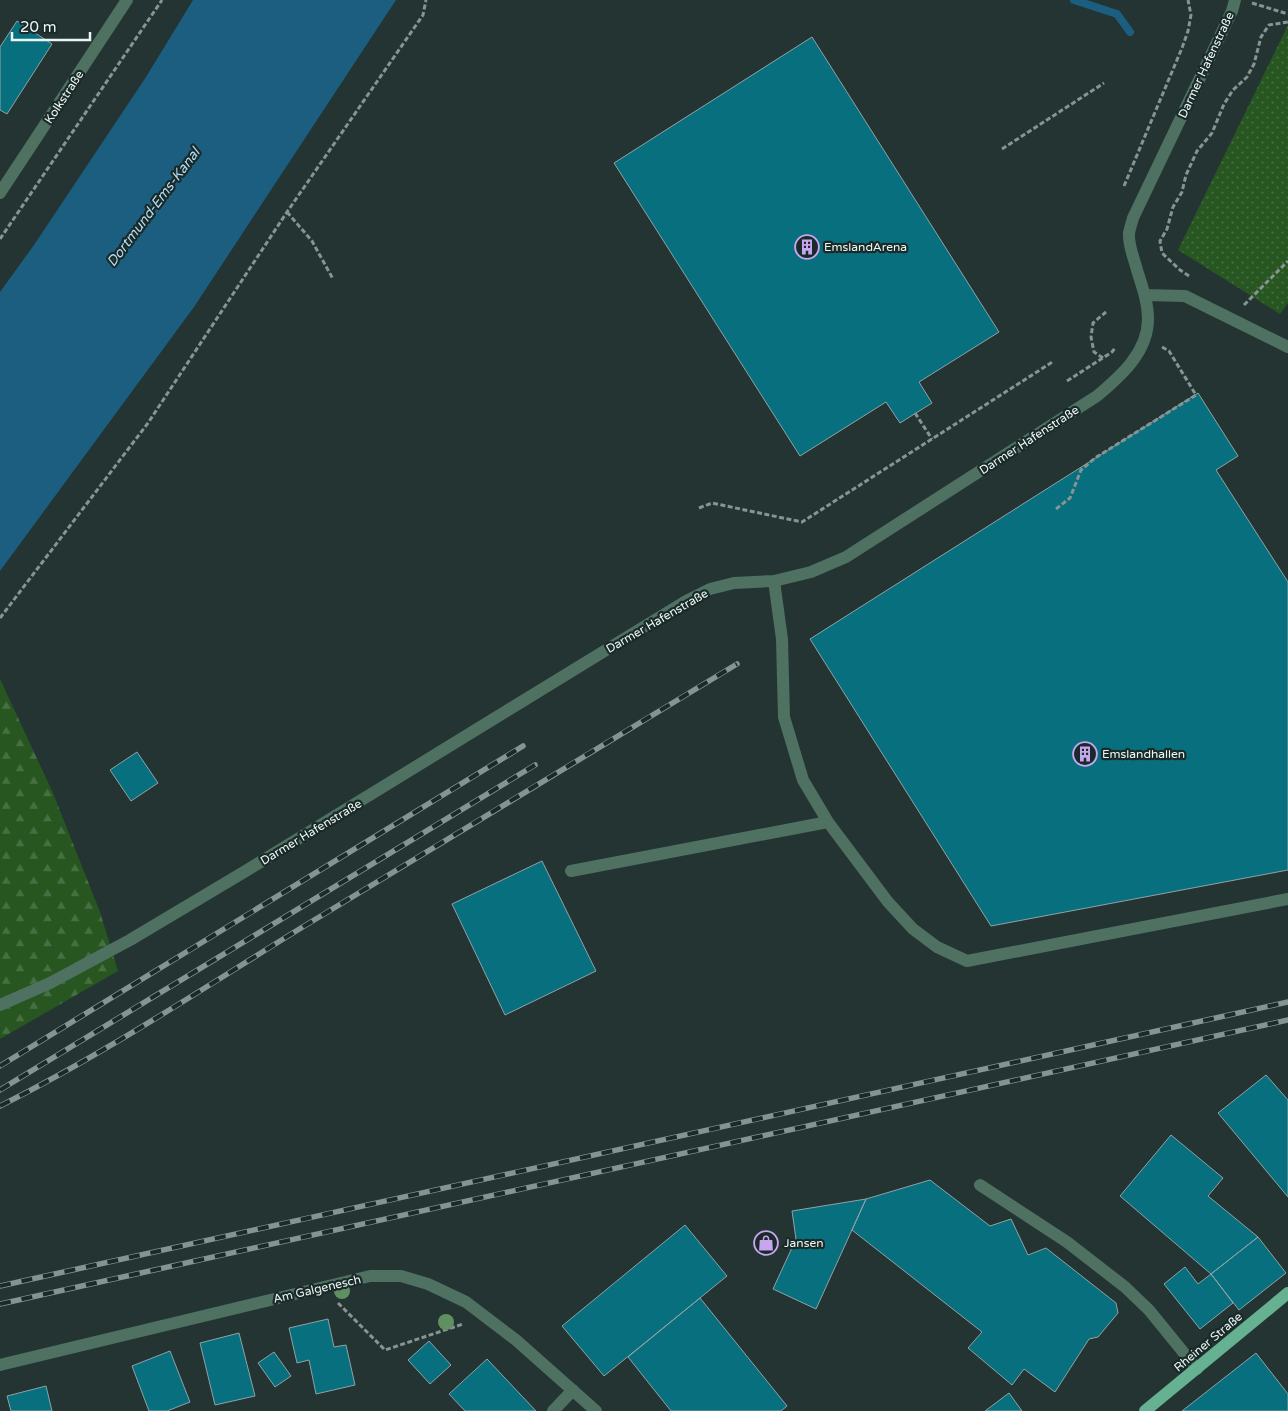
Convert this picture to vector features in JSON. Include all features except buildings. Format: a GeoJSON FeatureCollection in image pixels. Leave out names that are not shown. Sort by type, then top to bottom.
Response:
{"type":"FeatureCollection","features":[{"type":"Feature","properties":{"kind":"main road","name":"Rheiner Straße"},"geometry":{"type":"LineString","coordinates":[[1145,1411],[1288,1293]]}},
{"type":"Feature","properties":{"kind":"street","name":"Kolkstraße"},"geometry":{"type":"LineString","coordinates":[[0,194],[128,0]]}},
{"type":"Feature","properties":{"kind":"street","name":"Darmer Hafenstraße"},"geometry":{"type":"LineString","coordinates":[[0,1005],[50,983],[155,926],[686,601],[710,589],[734,583],[774,581],[811,572],[846,557],[1090,401],[1117,380],[1133,361],[1146,337],[1148,318],[1145,295],[1131,248],[1129,233],[1133,218],[1236,0]]}},
{"type":"Feature","properties":{"kind":"street"},"geometry":{"type":"LineString","coordinates":[[1145,295],[1185,296],[1288,347]]}},
{"type":"Feature","properties":{"kind":"street"},"geometry":{"type":"LineString","coordinates":[[774,581],[782,639],[784,717],[803,780],[828,822],[888,902],[913,929],[937,947],[967,961],[1288,899]]}},
{"type":"Feature","properties":{"kind":"street"},"geometry":{"type":"LineString","coordinates":[[571,871],[828,822]]}},
{"type":"Feature","properties":{"kind":"street"},"geometry":{"type":"LineString","coordinates":[[980,1185],[1067,1242],[1125,1287],[1149,1310],[1197,1369]]}},
{"type":"Feature","properties":{"kind":"street","name":"Am Galgenesch"},"geometry":{"type":"LineString","coordinates":[[0,1365],[370,1276],[401,1276],[428,1284],[466,1302],[516,1340],[596,1411]]}},
{"type":"Feature","properties":{"kind":"street"},"geometry":{"type":"LineString","coordinates":[[553,1411],[573,1390]]}},
{"type":"Feature","properties":{"kind":"path"},"geometry":{"type":"LineString","coordinates":[[0,239],[162,0]]}},
{"type":"Feature","properties":{"kind":"path"},"geometry":{"type":"LineString","coordinates":[[0,618],[148,423],[287,212],[423,14],[426,0]]}},
{"type":"Feature","properties":{"kind":"path"},"geometry":{"type":"LineString","coordinates":[[1251,3],[1288,14]]}},
{"type":"Feature","properties":{"kind":"path"},"geometry":{"type":"LineString","coordinates":[[1194,279],[1180,270],[1162,253],[1160,241],[1167,229],[1174,207],[1182,192],[1186,175],[1197,151],[1212,133],[1224,104],[1233,90],[1247,78],[1254,64],[1261,37],[1269,25],[1288,22]]}},
{"type":"Feature","properties":{"kind":"path"},"geometry":{"type":"LineString","coordinates":[[1002,149],[1104,83]]}},
{"type":"Feature","properties":{"kind":"path"},"geometry":{"type":"LineString","coordinates":[[287,212],[312,241],[333,279]]}},
{"type":"Feature","properties":{"kind":"path"},"geometry":{"type":"LineString","coordinates":[[1243,306],[1288,261]]}},
{"type":"Feature","properties":{"kind":"path"},"geometry":{"type":"LineString","coordinates":[[1106,312],[1093,323],[1094,352],[1103,358],[1117,380]]}},
{"type":"Feature","properties":{"kind":"path"},"geometry":{"type":"LineString","coordinates":[[1056,509],[1070,498],[1081,470],[1095,458],[1196,395],[1169,351],[1146,337]]}},
{"type":"Feature","properties":{"kind":"path"},"geometry":{"type":"LineString","coordinates":[[1067,381],[1103,358]]}},
{"type":"Feature","properties":{"kind":"path"},"geometry":{"type":"LineString","coordinates":[[699,508],[712,504],[802,522],[1054,361]]}},
{"type":"Feature","properties":{"kind":"path"},"geometry":{"type":"LineString","coordinates":[[916,413],[932,439]]}},
{"type":"Feature","properties":{"kind":"path"},"geometry":{"type":"LineString","coordinates":[[322,1287],[385,1350],[485,1317]]}},
{"type":"Feature","properties":{"kind":"green space"},"geometry":{"type":"Polygon","coordinates":[[[1288,25],[1288,303],[1280,314],[1178,250],[1288,25]]]}},
{"type":"Feature","properties":{"kind":"green space"},"geometry":{"type":"Polygon","coordinates":[[[0,679],[53,793],[100,912],[118,971],[0,1039],[0,679]]]}},
{"type":"Feature","properties":{"kind":"water","name":"Dortmund-Ems-Kanal"},"geometry":{"type":"Polygon","coordinates":[[[193,0],[396,0],[194,307],[0,571],[0,292],[34,245],[146,77],[193,0]]]}},
{"type":"Feature","properties":{"kind":"waterway"},"geometry":{"type":"LineString","coordinates":[[1074,0],[1117,14],[1130,32]]}},
{"type":"Feature","properties":{"kind":"railway"},"geometry":{"type":"LineString","coordinates":[[0,1106],[115,1043],[737,664]]}},
{"type":"Feature","properties":{"kind":"railway"},"geometry":{"type":"LineString","coordinates":[[0,1066],[523,746]]}},
{"type":"Feature","properties":{"kind":"railway"},"geometry":{"type":"LineString","coordinates":[[0,1090],[535,765]]}},
{"type":"Feature","properties":{"kind":"railway"},"geometry":{"type":"LineString","coordinates":[[0,1286],[1288,1002]]}},
{"type":"Feature","properties":{"kind":"railway"},"geometry":{"type":"LineString","coordinates":[[0,1304],[1288,1020]]}},
{"type":"Feature","properties":{"kind":"place","name":"EmslandArena"},"geometry":{"type":"Point","coordinates":[807,247]}},
{"type":"Feature","properties":{"kind":"place","name":"Emslandhallen"},"geometry":{"type":"Point","coordinates":[1085,754]}},
{"type":"Feature","properties":{"kind":"place","name":"Jansen"},"geometry":{"type":"Point","coordinates":[766,1243]}}]}
